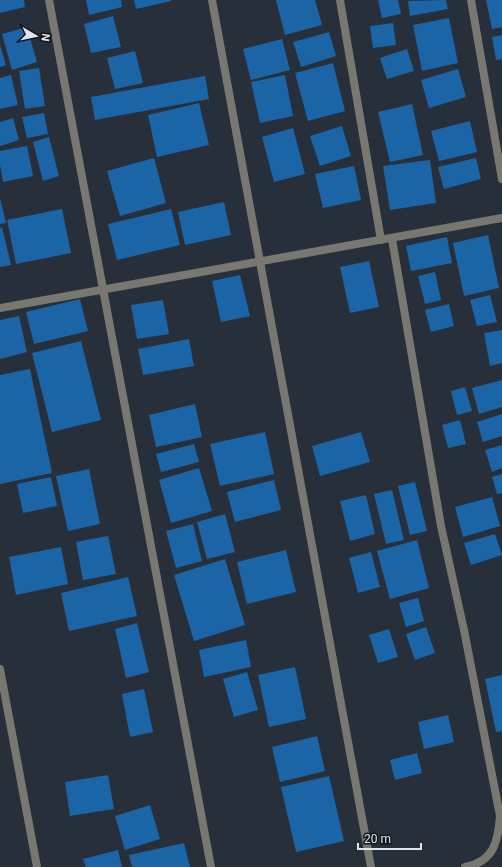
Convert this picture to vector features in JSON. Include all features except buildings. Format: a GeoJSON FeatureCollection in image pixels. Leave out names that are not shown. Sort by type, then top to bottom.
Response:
{"type":"FeatureCollection","features":[{"type":"Feature","properties":{"kind":"street"},"geometry":{"type":"LineString","coordinates":[[49,0],[211,867]]}},
{"type":"Feature","properties":{"kind":"street"},"geometry":{"type":"LineString","coordinates":[[212,0],[371,867]]}},
{"type":"Feature","properties":{"kind":"street"},"geometry":{"type":"LineString","coordinates":[[340,0],[381,240]]}},
{"type":"Feature","properties":{"kind":"street"},"geometry":{"type":"LineString","coordinates":[[470,0],[502,179]]}},
{"type":"Feature","properties":{"kind":"street"},"geometry":{"type":"LineString","coordinates":[[0,308],[260,261],[392,239],[502,218]]}},
{"type":"Feature","properties":{"kind":"street"},"geometry":{"type":"LineString","coordinates":[[392,239],[441,526],[500,816],[498,838],[490,855],[474,865],[466,867]]}},
{"type":"Feature","properties":{"kind":"street"},"geometry":{"type":"LineString","coordinates":[[0,668],[37,867]]}}]}
